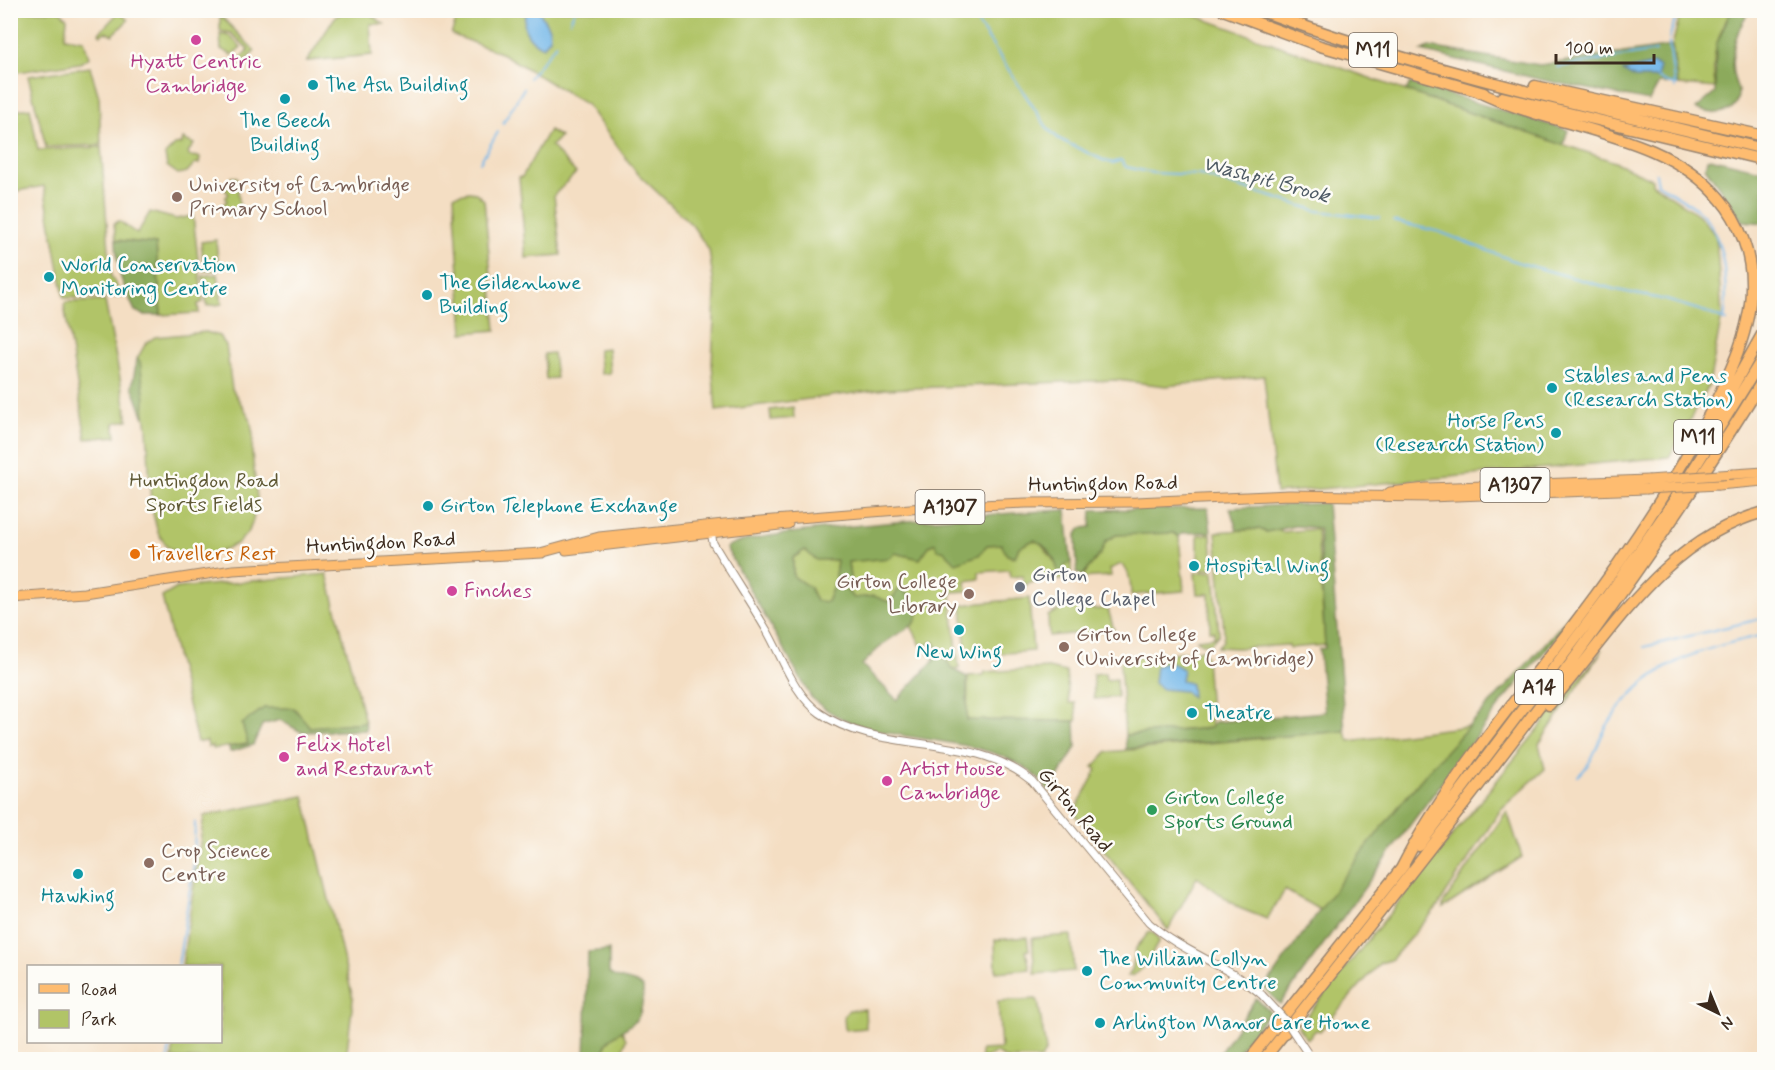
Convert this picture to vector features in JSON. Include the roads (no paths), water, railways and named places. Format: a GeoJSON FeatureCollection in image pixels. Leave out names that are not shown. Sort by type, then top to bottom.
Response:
{"type":"FeatureCollection","features":[{"type":"Feature","properties":{"kind":"highway","name":"M11"},"geometry":{"type":"LineString","coordinates":[[1223,10],[1320,46],[1477,91],[1764,160]]}},
{"type":"Feature","properties":{"kind":"highway","name":"M11"},"geometry":{"type":"LineString","coordinates":[[1259,10],[1336,39],[1490,82],[1764,149]]}},
{"type":"Feature","properties":{"kind":"highway","name":"M11"},"geometry":{"type":"LineString","coordinates":[[1490,82],[1515,82],[1764,136]]}},
{"type":"Feature","properties":{"kind":"highway","name":"M11"},"geometry":{"type":"LineString","coordinates":[[1401,869],[1425,822],[1447,790],[1618,564],[1696,441],[1739,348],[1751,287],[1742,237],[1734,219],[1720,198],[1678,164],[1642,146],[1503,104],[1477,91]]}},
{"type":"Feature","properties":{"kind":"highway"},"geometry":{"type":"LineString","coordinates":[[1673,502],[1679,482],[1764,331]]}},
{"type":"Feature","properties":{"kind":"highway","name":"A14"},"geometry":{"type":"LineString","coordinates":[[1249,1059],[1401,869],[1608,596],[1673,502],[1764,356]]}},
{"type":"Feature","properties":{"kind":"highway","name":"A14"},"geometry":{"type":"LineString","coordinates":[[1263,1059],[1523,730],[1669,527],[1764,378]]}},
{"type":"Feature","properties":{"kind":"highway","name":"A14"},"geometry":{"type":"LineString","coordinates":[[1523,730],[1547,708],[1639,594],[1674,559],[1723,527],[1764,512]]}},
{"type":"Feature","properties":{"kind":"main road","name":"Huntingdon Road"},"geometry":{"type":"LineString","coordinates":[[1647,484],[1764,472]]}},
{"type":"Feature","properties":{"kind":"main road","name":"Huntingdon Road"},"geometry":{"type":"LineString","coordinates":[[10,598],[84,593],[234,570],[336,562],[540,553],[599,537],[710,529],[765,528],[822,517],[1015,503],[1136,502],[1289,495],[1384,496],[1390,492],[1647,484],[1718,485],[1764,481]]}},
{"type":"Feature","properties":{"kind":"street","name":"Girton Road"},"geometry":{"type":"LineString","coordinates":[[710,529],[712,543],[762,622],[801,692],[819,712],[860,731],[987,755],[1017,768],[1032,780],[1149,923],[1167,939],[1224,968],[1262,995],[1286,1021],[1312,1059]]}},
{"type":"Feature","properties":{"kind":"water"},"geometry":{"type":"Polygon","coordinates":[[[527,11],[539,11],[549,28],[550,38],[543,47],[533,41],[526,32],[524,22],[527,11]]]}},
{"type":"Feature","properties":{"kind":"water"},"geometry":{"type":"Polygon","coordinates":[[[1654,64],[1659,67],[1658,78],[1635,78],[1623,71],[1654,64]]]}},
{"type":"Feature","properties":{"kind":"water"},"geometry":{"type":"Polygon","coordinates":[[[1168,661],[1183,669],[1181,680],[1191,684],[1192,697],[1184,691],[1162,689],[1154,683],[1156,666],[1168,661]]]}},
{"type":"Feature","properties":{"kind":"waterway"},"geometry":{"type":"LineString","coordinates":[[570,21],[575,10]]}},
{"type":"Feature","properties":{"kind":"waterway","name":"Washpit Brook"},"geometry":{"type":"LineString","coordinates":[[969,10],[1048,129],[1059,139],[1105,161],[1113,163],[1121,160],[1126,167],[1153,173],[1200,175],[1318,211],[1380,218]]}},
{"type":"Feature","properties":{"kind":"waterway"},"geometry":{"type":"LineString","coordinates":[[1669,39],[1678,10]]}},
{"type":"Feature","properties":{"kind":"waterway"},"geometry":{"type":"LineString","coordinates":[[1669,43],[1675,88]]}},
{"type":"Feature","properties":{"kind":"waterway"},"geometry":{"type":"LineString","coordinates":[[529,78],[556,44]]}},
{"type":"Feature","properties":{"kind":"waterway"},"geometry":{"type":"LineString","coordinates":[[1558,67],[1656,51]]}},
{"type":"Feature","properties":{"kind":"waterway"},"geometry":{"type":"LineString","coordinates":[[1658,78],[1676,85]]}},
{"type":"Feature","properties":{"kind":"waterway"},"geometry":{"type":"LineString","coordinates":[[503,123],[524,88]]}},
{"type":"Feature","properties":{"kind":"waterway"},"geometry":{"type":"LineString","coordinates":[[480,162],[498,132]]}},
{"type":"Feature","properties":{"kind":"waterway"},"geometry":{"type":"LineString","coordinates":[[1656,174],[1658,184],[1685,200],[1704,216],[1717,237],[1725,275],[1724,320]]}},
{"type":"Feature","properties":{"kind":"waterway","name":"Washpit Brook"},"geometry":{"type":"LineString","coordinates":[[1393,221],[1440,232],[1517,262],[1617,290],[1666,300],[1727,321]]}},
{"type":"Feature","properties":{"kind":"waterway"},"geometry":{"type":"LineString","coordinates":[[1644,647],[1764,618]]}},
{"type":"Feature","properties":{"kind":"waterway"},"geometry":{"type":"LineString","coordinates":[[1578,776],[1588,765],[1608,724],[1623,704],[1657,673],[1696,653],[1764,635]]}},
{"type":"Feature","properties":{"kind":"waterway"},"geometry":{"type":"LineString","coordinates":[[178,965],[194,863],[195,822]]}},
{"type":"Feature","properties":{"kind":"waterway"},"geometry":{"type":"LineString","coordinates":[[168,1060],[170,1043]]}},
{"type":"Feature","properties":{"kind":"place","name":"Hyatt Centric Cambridge"},"geometry":{"type":"Point","coordinates":[196,40]}},
{"type":"Feature","properties":{"kind":"place","name":"The Ash Building"},"geometry":{"type":"Point","coordinates":[313,85]}},
{"type":"Feature","properties":{"kind":"place","name":"The Beech Building"},"geometry":{"type":"Point","coordinates":[285,99]}},
{"type":"Feature","properties":{"kind":"place","name":"University of Cambridge Primary School"},"geometry":{"type":"Point","coordinates":[177,197]}},
{"type":"Feature","properties":{"kind":"place","name":"World Conservation Monitoring Centre"},"geometry":{"type":"Point","coordinates":[49,277]}},
{"type":"Feature","properties":{"kind":"place","name":"The Gildenhowe Building"},"geometry":{"type":"Point","coordinates":[427,295]}},
{"type":"Feature","properties":{"kind":"place","name":"Stables and Pens (Research Station)"},"geometry":{"type":"Point","coordinates":[1552,388]}},
{"type":"Feature","properties":{"kind":"place","name":"Horse Pens (Research Station)"},"geometry":{"type":"Point","coordinates":[1556,433]}},
{"type":"Feature","properties":{"kind":"place","name":"Girton Telephone Exchange"},"geometry":{"type":"Point","coordinates":[428,506]}},
{"type":"Feature","properties":{"kind":"place","name":"Travellers Rest"},"geometry":{"type":"Point","coordinates":[135,554]}},
{"type":"Feature","properties":{"kind":"place","name":"Hospital Wing"},"geometry":{"type":"Point","coordinates":[1194,566]}},
{"type":"Feature","properties":{"kind":"place","name":"Girton College Chapel"},"geometry":{"type":"Point","coordinates":[1020,587]}},
{"type":"Feature","properties":{"kind":"place","name":"Finches"},"geometry":{"type":"Point","coordinates":[452,591]}},
{"type":"Feature","properties":{"kind":"place","name":"Girton College Library"},"geometry":{"type":"Point","coordinates":[969,594]}},
{"type":"Feature","properties":{"kind":"place","name":"New Wing"},"geometry":{"type":"Point","coordinates":[959,630]}},
{"type":"Feature","properties":{"kind":"place","name":"Girton College (University of Cambridge)"},"geometry":{"type":"Point","coordinates":[1064,647]}},
{"type":"Feature","properties":{"kind":"place","name":"Theatre"},"geometry":{"type":"Point","coordinates":[1192,713]}},
{"type":"Feature","properties":{"kind":"place","name":"Felix Hotel and Restaurant"},"geometry":{"type":"Point","coordinates":[284,757]}},
{"type":"Feature","properties":{"kind":"place","name":"Artist House Cambridge"},"geometry":{"type":"Point","coordinates":[887,781]}},
{"type":"Feature","properties":{"kind":"place","name":"Girton College Sports Ground"},"geometry":{"type":"Point","coordinates":[1152,810]}},
{"type":"Feature","properties":{"kind":"place","name":"Crop Science Centre"},"geometry":{"type":"Point","coordinates":[149,863]}},
{"type":"Feature","properties":{"kind":"place","name":"Hawking"},"geometry":{"type":"Point","coordinates":[78,874]}},
{"type":"Feature","properties":{"kind":"place","name":"The William Collyn Community Centre"},"geometry":{"type":"Point","coordinates":[1087,971]}},
{"type":"Feature","properties":{"kind":"place","name":"Arlington Manor Care Home"},"geometry":{"type":"Point","coordinates":[1100,1023]}},
{"type":"Feature","properties":{"kind":"park label","name":"Huntingdon Road Sports Fields"},"geometry":{"type":"Point","coordinates":[204,493]}}]}
